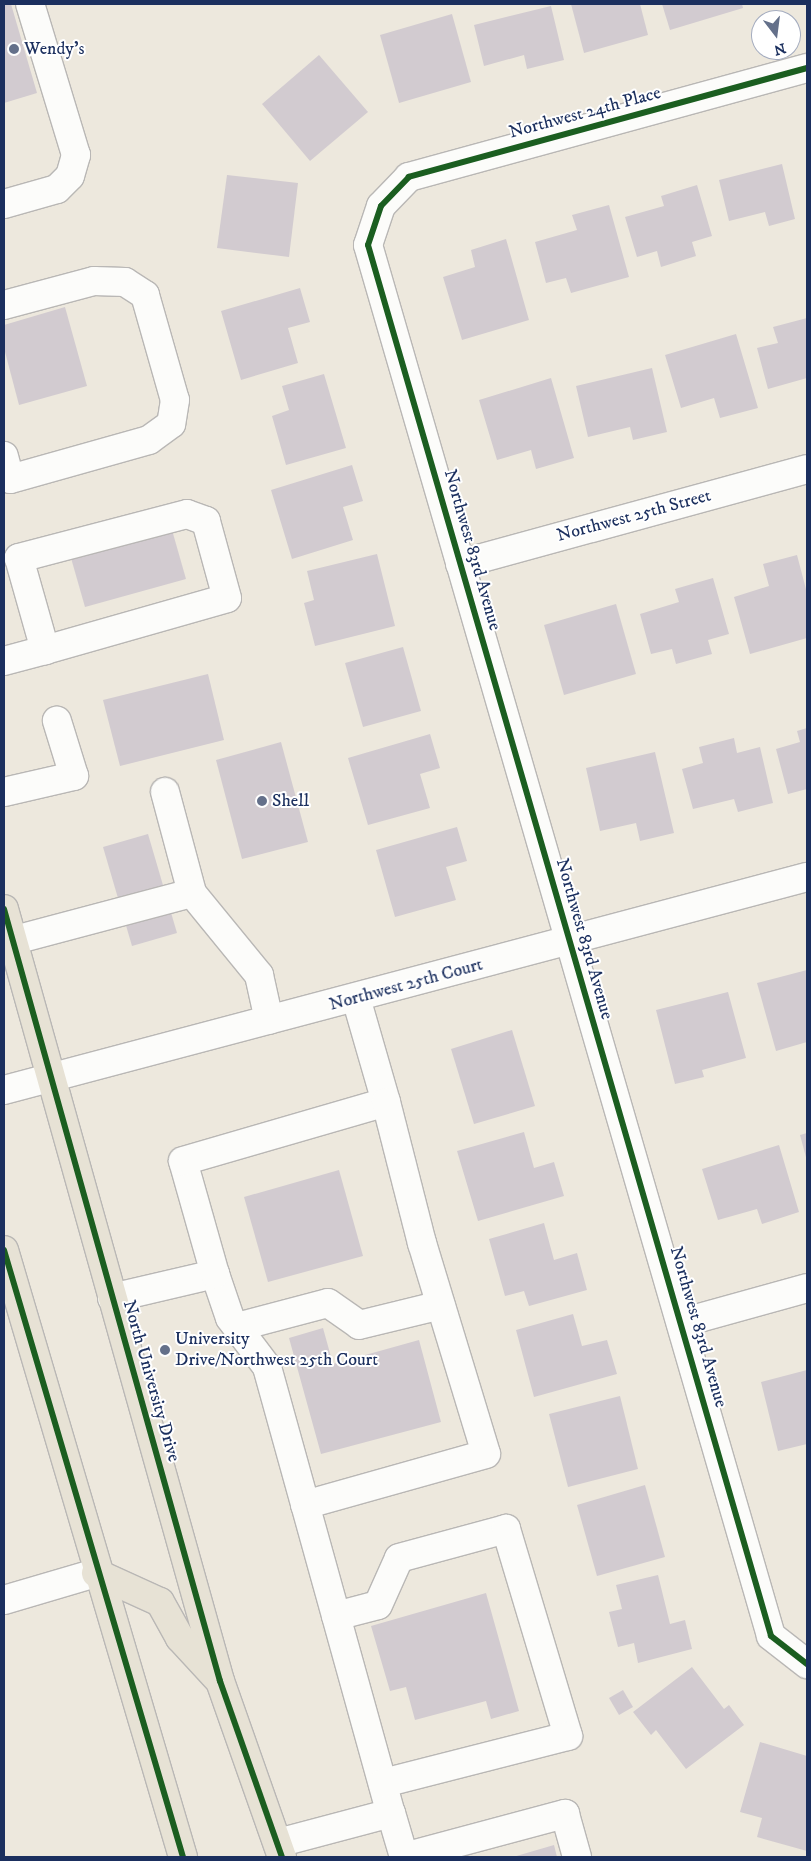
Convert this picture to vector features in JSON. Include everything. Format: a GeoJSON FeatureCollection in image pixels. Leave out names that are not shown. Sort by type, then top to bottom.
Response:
{"type":"FeatureCollection","features":[{"type":"Feature","properties":{"kind":"main road","name":"North University Drive"},"geometry":{"type":"LineString","coordinates":[[4,909],[11,941],[51,1077],[220,1681],[280,1850]]}},
{"type":"Feature","properties":{"kind":"main road"},"geometry":{"type":"LineString","coordinates":[[4,1250],[12,1309],[96,1573],[183,1857]]}},
{"type":"Feature","properties":{"kind":"main road"},"geometry":{"type":"LineString","coordinates":[[96,1573],[160,1602],[180,1638],[220,1681]]}},
{"type":"Feature","properties":{"kind":"street"},"geometry":{"type":"LineString","coordinates":[[4,204],[57,189],[70,176],[76,155],[30,4]]}},
{"type":"Feature","properties":{"kind":"street","name":"Northwest 24th Place"},"geometry":{"type":"LineString","coordinates":[[381,206],[409,177],[807,68]]}},
{"type":"Feature","properties":{"kind":"street","name":"Northwest 83rd Avenue"},"geometry":{"type":"LineString","coordinates":[[381,206],[368,245],[771,1636],[807,1664]]}},
{"type":"Feature","properties":{"kind":"street"},"geometry":{"type":"LineString","coordinates":[[4,305],[94,280],[125,282],[145,295],[176,400],[171,424],[149,440],[10,479],[4,456]]}},
{"type":"Feature","properties":{"kind":"street","name":"Northwest 25th Street"},"geometry":{"type":"LineString","coordinates":[[460,564],[807,469]]}},
{"type":"Feature","properties":{"kind":"street"},"geometry":{"type":"LineString","coordinates":[[4,661],[45,650],[227,598],[206,521],[187,514],[19,558],[45,650]]}},
{"type":"Feature","properties":{"kind":"street"},"geometry":{"type":"LineString","coordinates":[[4,792],[74,776],[57,722]]}},
{"type":"Feature","properties":{"kind":"street"},"geometry":{"type":"LineString","coordinates":[[165,792],[192,893],[259,974],[269,1020]]}},
{"type":"Feature","properties":{"kind":"street","name":"Northwest 25th Court"},"geometry":{"type":"LineString","coordinates":[[4,1090],[570,942],[807,877]]}},
{"type":"Feature","properties":{"kind":"street"},"geometry":{"type":"LineString","coordinates":[[11,941],[192,893]]}},
{"type":"Feature","properties":{"kind":"street"},"geometry":{"type":"LineString","coordinates":[[305,1505],[486,1454],[422,1243],[386,1102],[356,998]]}},
{"type":"Feature","properties":{"kind":"street"},"geometry":{"type":"LineString","coordinates":[[386,1102],[183,1161],[215,1274],[237,1327],[267,1366],[404,1857],[565,1814],[577,1857]]}},
{"type":"Feature","properties":{"kind":"street"},"geometry":{"type":"LineString","coordinates":[[112,1298],[215,1274]]}},
{"type":"Feature","properties":{"kind":"street"},"geometry":{"type":"LineString","coordinates":[[681,1322],[807,1288]]}},
{"type":"Feature","properties":{"kind":"street"},"geometry":{"type":"LineString","coordinates":[[237,1327],[328,1303],[359,1325],[441,1305]]}},
{"type":"Feature","properties":{"kind":"street"},"geometry":{"type":"LineString","coordinates":[[336,1616],[378,1605],[399,1558],[506,1529],[568,1736],[383,1783]]}},
{"type":"Feature","properties":{"kind":"street"},"geometry":{"type":"LineString","coordinates":[[4,1600],[96,1573]]}},
{"type":"Feature","properties":{"kind":"street"},"geometry":{"type":"LineString","coordinates":[[280,1850],[391,1813]]}},
{"type":"Feature","properties":{"kind":"building","name":"Wendy's"},"geometry":{"type":"Polygon","coordinates":[[[4,4],[11,4],[37,93],[4,103],[4,4]]]}},
{"type":"Feature","properties":{"kind":"building"},"geometry":{"type":"Polygon","coordinates":[[[571,4],[640,4],[648,35],[584,53],[571,4]]]}},
{"type":"Feature","properties":{"kind":"building"},"geometry":{"type":"Polygon","coordinates":[[[662,4],[742,4],[743,8],[670,30],[662,4]]]}},
{"type":"Feature","properties":{"kind":"building"},"geometry":{"type":"Polygon","coordinates":[[[551,6],[564,60],[527,69],[524,55],[484,66],[474,25],[551,6]]]}},
{"type":"Feature","properties":{"kind":"building"},"geometry":{"type":"Polygon","coordinates":[[[452,14],[471,82],[399,103],[380,35],[452,14]]]}},
{"type":"Feature","properties":{"kind":"building"},"geometry":{"type":"Polygon","coordinates":[[[319,55],[368,112],[310,161],[262,104],[319,55]]]}},
{"type":"Feature","properties":{"kind":"building"},"geometry":{"type":"Polygon","coordinates":[[[782,164],[795,219],[769,226],[765,212],[729,221],[719,180],[782,164]]]}},
{"type":"Feature","properties":{"kind":"building"},"geometry":{"type":"Polygon","coordinates":[[[227,175],[298,183],[289,257],[217,248],[227,175]]]}},
{"type":"Feature","properties":{"kind":"building"},"geometry":{"type":"Polygon","coordinates":[[[697,185],[712,236],[692,242],[696,256],[661,267],[657,251],[637,257],[625,217],[664,206],[661,196],[697,185]]]}},
{"type":"Feature","properties":{"kind":"building"},"geometry":{"type":"Polygon","coordinates":[[[609,205],[629,277],[571,293],[566,278],[546,283],[535,242],[577,230],[572,215],[609,205]]]}},
{"type":"Feature","properties":{"kind":"building"},"geometry":{"type":"Polygon","coordinates":[[[506,239],[529,320],[462,340],[443,277],[475,267],[471,250],[506,239]]]}},
{"type":"Feature","properties":{"kind":"building"},"geometry":{"type":"Polygon","coordinates":[[[300,288],[310,322],[288,328],[298,363],[241,380],[221,311],[300,288]]]}},
{"type":"Feature","properties":{"kind":"building"},"geometry":{"type":"Polygon","coordinates":[[[65,307],[87,386],[19,405],[4,348],[4,325],[65,307]]]}},
{"type":"Feature","properties":{"kind":"building"},"geometry":{"type":"Polygon","coordinates":[[[807,318],[807,378],[768,389],[757,348],[778,343],[773,327],[807,318]]]}},
{"type":"Feature","properties":{"kind":"building"},"geometry":{"type":"Polygon","coordinates":[[[736,334],[758,408],[720,418],[714,398],[681,408],[665,355],[736,334]]]}},
{"type":"Feature","properties":{"kind":"building"},"geometry":{"type":"Polygon","coordinates":[[[652,368],[667,432],[633,440],[630,427],[588,437],[576,386],[652,368]]]}},
{"type":"Feature","properties":{"kind":"building"},"geometry":{"type":"Polygon","coordinates":[[[324,374],[346,448],[286,465],[272,416],[289,410],[282,386],[324,374]]]}},
{"type":"Feature","properties":{"kind":"building"},"geometry":{"type":"Polygon","coordinates":[[[551,378],[574,458],[536,469],[531,450],[497,460],[479,400],[551,378]]]}},
{"type":"Feature","properties":{"kind":"building"},"geometry":{"type":"Polygon","coordinates":[[[352,465],[363,501],[343,507],[353,540],[292,559],[271,490],[352,465]]]}},
{"type":"Feature","properties":{"kind":"building"},"geometry":{"type":"Polygon","coordinates":[[[172,530],[186,579],[85,607],[71,558],[172,530]]]}},
{"type":"Feature","properties":{"kind":"building"},"geometry":{"type":"Polygon","coordinates":[[[377,554],[395,626],[315,646],[304,603],[314,600],[307,571],[377,554]]]}},
{"type":"Feature","properties":{"kind":"building"},"geometry":{"type":"Polygon","coordinates":[[[797,555],[807,593],[807,638],[750,654],[734,597],[769,586],[763,564],[797,555]]]}},
{"type":"Feature","properties":{"kind":"building"},"geometry":{"type":"Polygon","coordinates":[[[713,578],[729,634],[708,640],[712,654],[676,664],[672,649],[651,654],[640,614],[679,602],[675,589],[713,578]]]}},
{"type":"Feature","properties":{"kind":"building"},"geometry":{"type":"Polygon","coordinates":[[[616,604],[636,674],[564,695],[544,625],[616,604]]]}},
{"type":"Feature","properties":{"kind":"building"},"geometry":{"type":"Polygon","coordinates":[[[403,647],[421,711],[363,727],[345,663],[403,647]]]}},
{"type":"Feature","properties":{"kind":"building"},"geometry":{"type":"Polygon","coordinates":[[[208,674],[224,740],[120,766],[103,700],[208,674]]]}},
{"type":"Feature","properties":{"kind":"building"},"geometry":{"type":"Polygon","coordinates":[[[807,728],[807,789],[788,794],[776,749],[800,742],[797,731],[807,728]]]}},
{"type":"Feature","properties":{"kind":"building"},"geometry":{"type":"Polygon","coordinates":[[[430,734],[440,768],[420,774],[430,808],[368,825],[348,758],[430,734]]]}},
{"type":"Feature","properties":{"kind":"building"},"geometry":{"type":"Polygon","coordinates":[[[734,738],[737,753],[760,747],[773,803],[738,812],[734,799],[693,809],[682,769],[703,763],[699,747],[734,738]]]}},
{"type":"Feature","properties":{"kind":"building","name":"Shell"},"geometry":{"type":"Polygon","coordinates":[[[281,742],[308,842],[242,859],[216,760],[281,742]]]}},
{"type":"Feature","properties":{"kind":"building"},"geometry":{"type":"Polygon","coordinates":[[[655,752],[674,833],[640,841],[636,823],[600,831],[586,768],[655,752]]]}},
{"type":"Feature","properties":{"kind":"building"},"geometry":{"type":"Polygon","coordinates":[[[457,827],[467,861],[446,867],[456,900],[395,917],[376,850],[457,827]]]}},
{"type":"Feature","properties":{"kind":"building"},"geometry":{"type":"Polygon","coordinates":[[[148,834],[177,933],[132,946],[103,847],[148,834]]]}},
{"type":"Feature","properties":{"kind":"building"},"geometry":{"type":"Polygon","coordinates":[[[807,970],[807,1042],[776,1051],[757,983],[807,970]]]}},
{"type":"Feature","properties":{"kind":"building"},"geometry":{"type":"Polygon","coordinates":[[[728,992],[746,1058],[702,1070],[704,1077],[675,1084],[656,1010],[728,992]]]}},
{"type":"Feature","properties":{"kind":"building"},"geometry":{"type":"Polygon","coordinates":[[[512,1030],[535,1106],[474,1124],[451,1049],[512,1030]]]}},
{"type":"Feature","properties":{"kind":"building"},"geometry":{"type":"Polygon","coordinates":[[[524,1132],[534,1168],[554,1162],[564,1196],[478,1221],[457,1151],[524,1132]]]}},
{"type":"Feature","properties":{"kind":"building"},"geometry":{"type":"Polygon","coordinates":[[[807,1133],[807,1161],[800,1135],[807,1133]]]}},
{"type":"Feature","properties":{"kind":"building"},"geometry":{"type":"Polygon","coordinates":[[[779,1145],[799,1212],[762,1224],[757,1209],[718,1220],[702,1169],[779,1145]]]}},
{"type":"Feature","properties":{"kind":"building"},"geometry":{"type":"Polygon","coordinates":[[[339,1170],[363,1256],[268,1282],[244,1197],[339,1170]]]}},
{"type":"Feature","properties":{"kind":"building"},"geometry":{"type":"Polygon","coordinates":[[[544,1223],[554,1260],[577,1253],[587,1290],[529,1306],[524,1291],[505,1296],[489,1239],[544,1223]]]}},
{"type":"Feature","properties":{"kind":"building"},"geometry":{"type":"Polygon","coordinates":[[[573,1314],[582,1346],[607,1340],[617,1374],[534,1397],[516,1330],[573,1314]]]}},
{"type":"Feature","properties":{"kind":"building"},"geometry":{"type":"Polygon","coordinates":[[[323,1328],[333,1364],[419,1340],[441,1422],[321,1454],[289,1338],[323,1328]]]}},
{"type":"Feature","properties":{"kind":"building"},"geometry":{"type":"Polygon","coordinates":[[[807,1370],[807,1444],[778,1451],[761,1382],[807,1370]]]}},
{"type":"Feature","properties":{"kind":"building"},"geometry":{"type":"Polygon","coordinates":[[[620,1396],[638,1469],[568,1487],[549,1414],[620,1396]]]}},
{"type":"Feature","properties":{"kind":"building"},"geometry":{"type":"Polygon","coordinates":[[[645,1485],[665,1557],[597,1576],[577,1505],[645,1485]]]}},
{"type":"Feature","properties":{"kind":"building"},"geometry":{"type":"Polygon","coordinates":[[[658,1575],[670,1624],[685,1620],[692,1649],[638,1663],[634,1643],[618,1647],[609,1612],[622,1609],[616,1585],[658,1575]]]}},
{"type":"Feature","properties":{"kind":"building"},"geometry":{"type":"Polygon","coordinates":[[[486,1593],[519,1711],[491,1719],[486,1701],[415,1720],[406,1687],[390,1691],[371,1626],[486,1593]]]}},
{"type":"Feature","properties":{"kind":"building"},"geometry":{"type":"Polygon","coordinates":[[[692,1667],[724,1709],[729,1705],[744,1725],[686,1769],[656,1730],[651,1735],[633,1712],[692,1667]]]}},
{"type":"Feature","properties":{"kind":"building"},"geometry":{"type":"Polygon","coordinates":[[[623,1690],[633,1707],[619,1715],[609,1698],[623,1690]]]}},
{"type":"Feature","properties":{"kind":"building"},"geometry":{"type":"Polygon","coordinates":[[[760,1742],[807,1756],[807,1851],[757,1837],[762,1818],[740,1812],[760,1742]]]}},
{"type":"Feature","properties":{"kind":"building"},"geometry":{"type":"Polygon","coordinates":[[[554,1845],[557,1857],[513,1857],[554,1845]]]}},
{"type":"Feature","properties":{"kind":"cycle path"},"geometry":{"type":"LineString","coordinates":[[807,68],[409,177],[381,206],[368,245],[771,1636],[807,1664]]}},
{"type":"Feature","properties":{"kind":"cycle path"},"geometry":{"type":"LineString","coordinates":[[4,909],[220,1681],[282,1857]]}},
{"type":"Feature","properties":{"kind":"cycle path"},"geometry":{"type":"LineString","coordinates":[[4,1250],[183,1857]]}},
{"type":"Feature","properties":{"kind":"place","name":"Wendy's"},"geometry":{"type":"Point","coordinates":[14,49]}},
{"type":"Feature","properties":{"kind":"place","name":"Shell"},"geometry":{"type":"Point","coordinates":[262,801]}},
{"type":"Feature","properties":{"kind":"place","name":"University Drive/Northwest 25th Court"},"geometry":{"type":"Point","coordinates":[165,1350]}}]}
